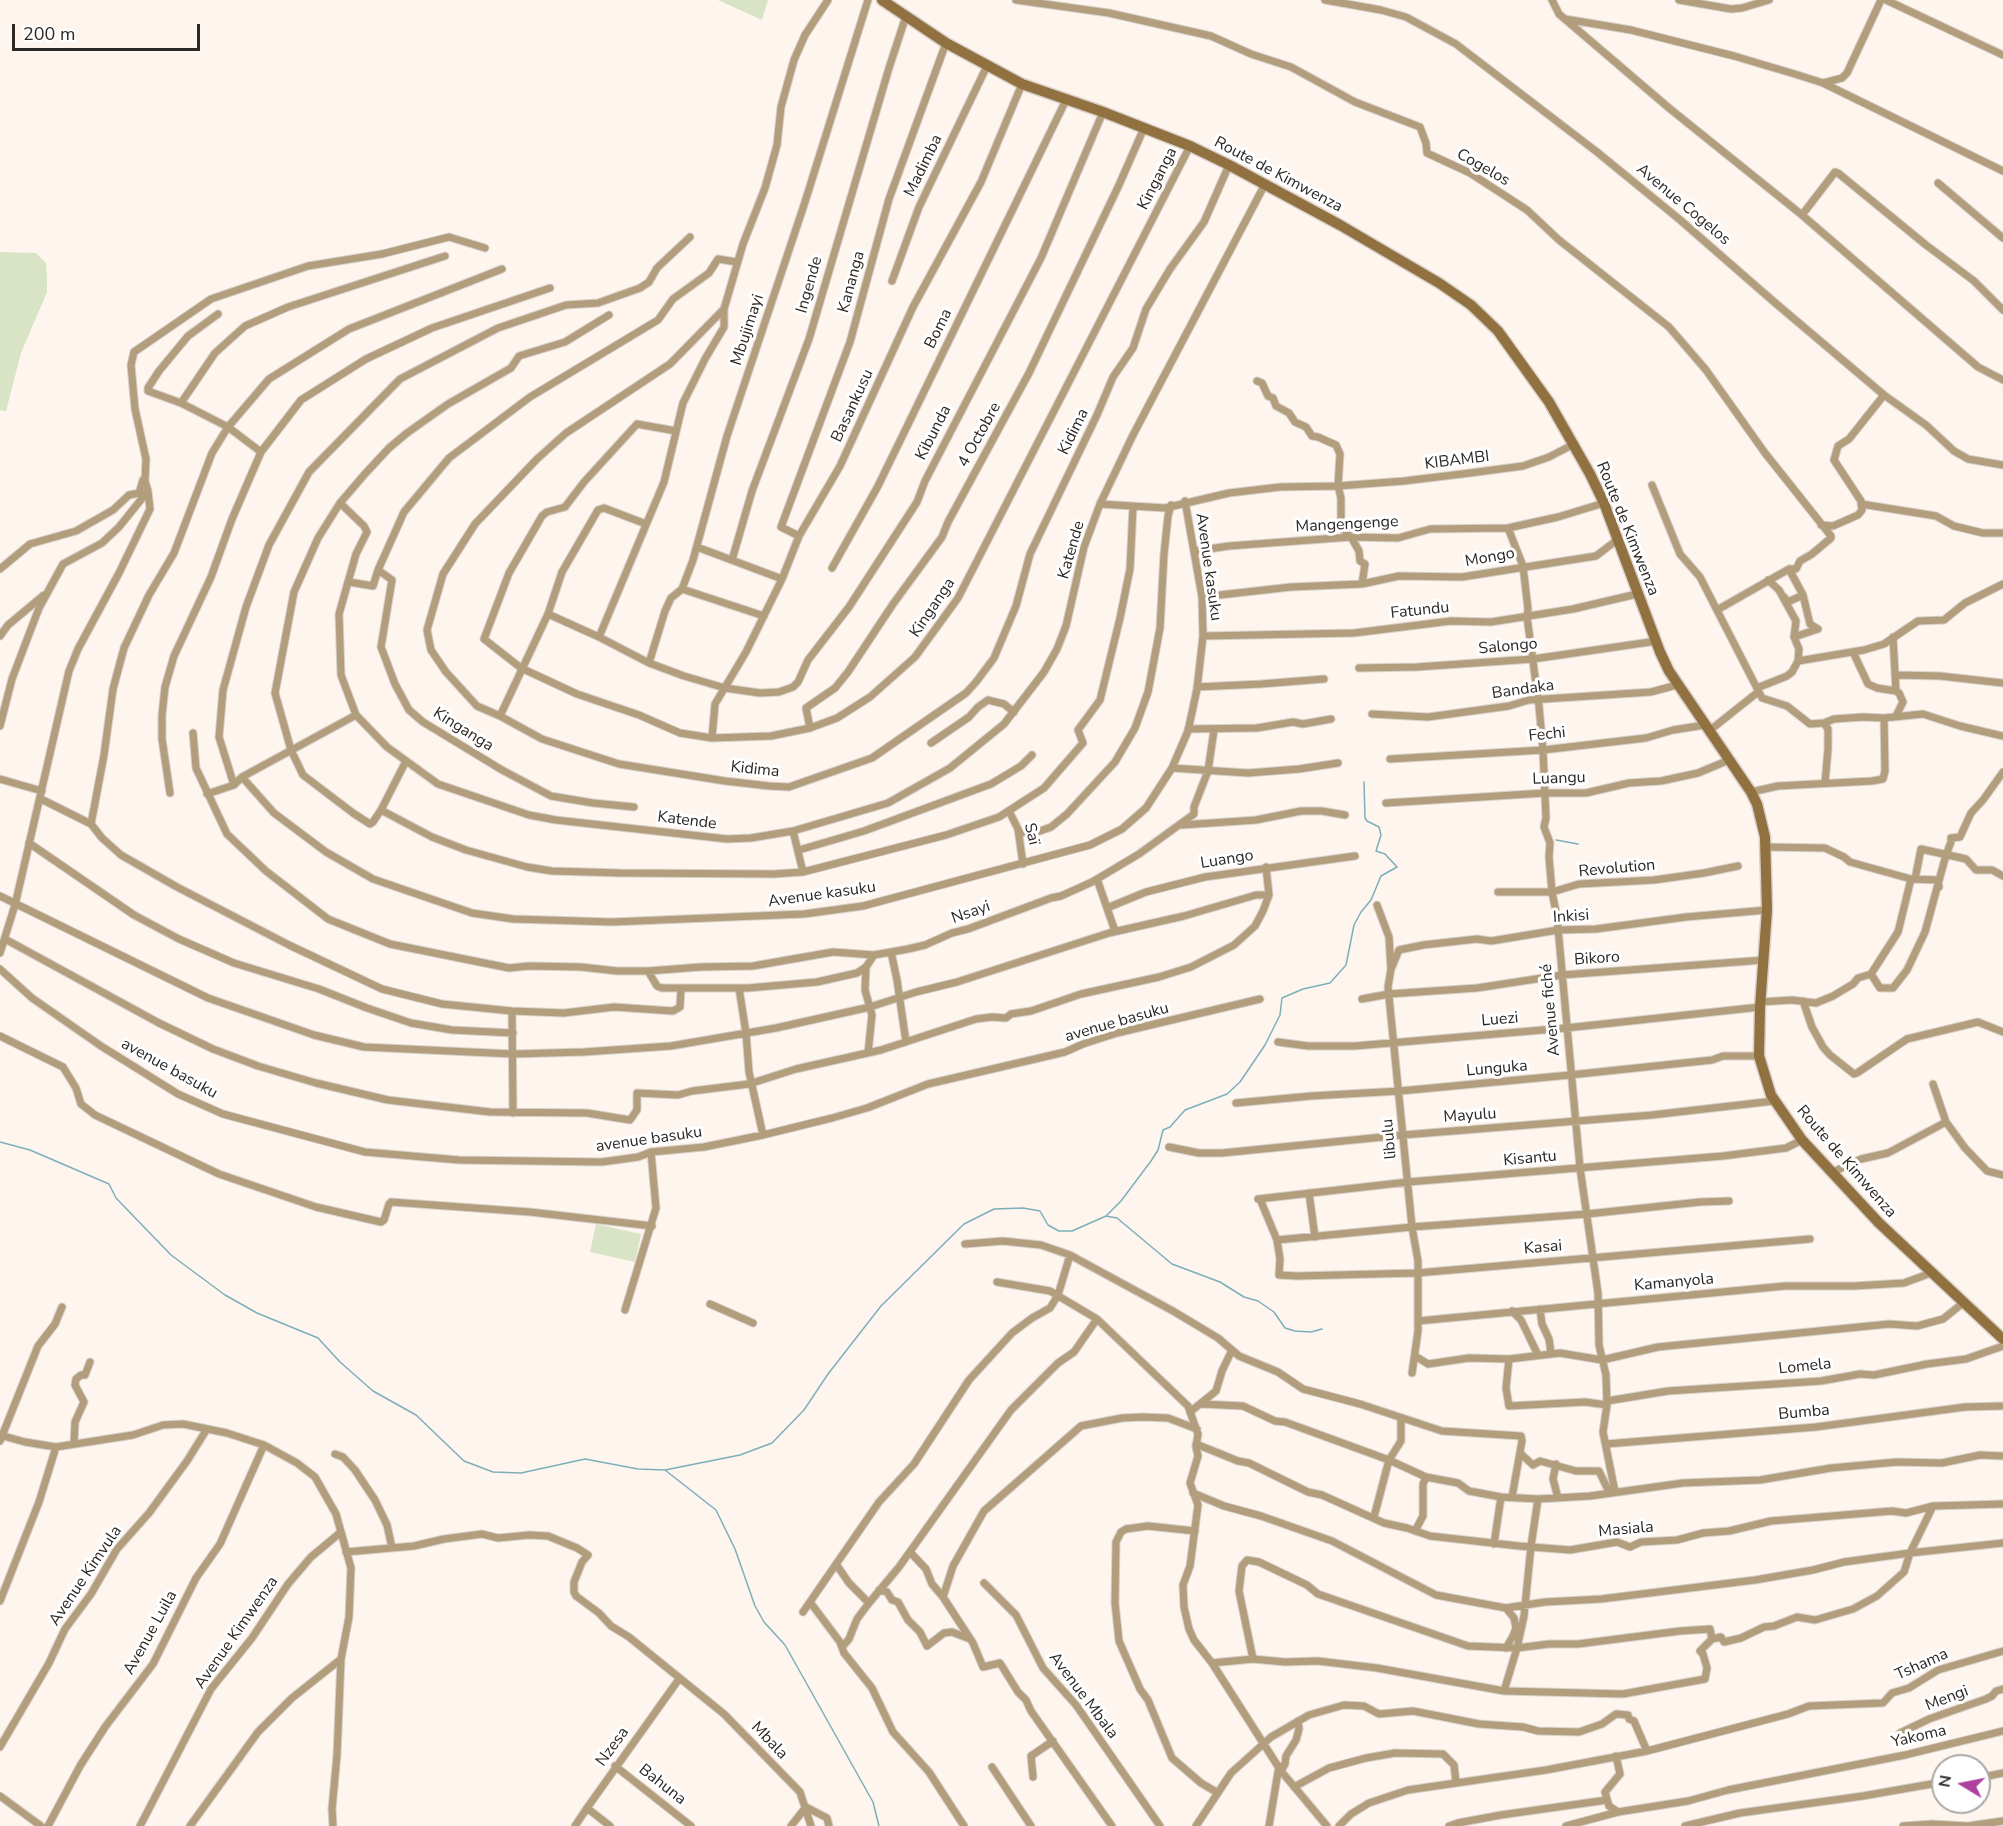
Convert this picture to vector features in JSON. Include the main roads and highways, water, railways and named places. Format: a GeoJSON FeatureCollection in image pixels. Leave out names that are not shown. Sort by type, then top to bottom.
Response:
{"type":"FeatureCollection","features":[{"type":"Feature","properties":{"kind":"waterway"},"geometry":{"type":"LineString","coordinates":[[1106,1216],[1121,1201],[1151,1161],[1158,1150],[1163,1130],[1170,1127],[1185,1110],[1227,1094],[1240,1082],[1265,1045],[1280,1015],[1282,998],[1303,989],[1330,983],[1346,965],[1354,925],[1371,900],[1381,876],[1397,867],[1385,854],[1376,851],[1381,835],[1379,827],[1365,818],[1364,782]]}},
{"type":"Feature","properties":{"kind":"waterway"},"geometry":{"type":"LineString","coordinates":[[1556,840],[1578,844]]}},
{"type":"Feature","properties":{"kind":"waterway"},"geometry":{"type":"LineString","coordinates":[[0,1142],[30,1150],[109,1184],[116,1198],[171,1255],[225,1295],[257,1313],[318,1338],[340,1362],[373,1391],[416,1415],[464,1461],[493,1472],[521,1473],[585,1459],[638,1469],[665,1470],[716,1510],[735,1549],[755,1606],[764,1622],[785,1645],[873,1802],[879,1826]]}},
{"type":"Feature","properties":{"kind":"waterway"},"geometry":{"type":"LineString","coordinates":[[665,1470],[740,1455],[772,1443],[804,1410],[828,1374],[881,1306],[964,1224],[994,1209],[1023,1208],[1040,1211],[1048,1225],[1059,1231],[1072,1231],[1106,1216],[1117,1218],[1172,1264],[1220,1282],[1244,1297],[1258,1301],[1274,1312],[1285,1328],[1311,1332],[1322,1329]]}}]}
